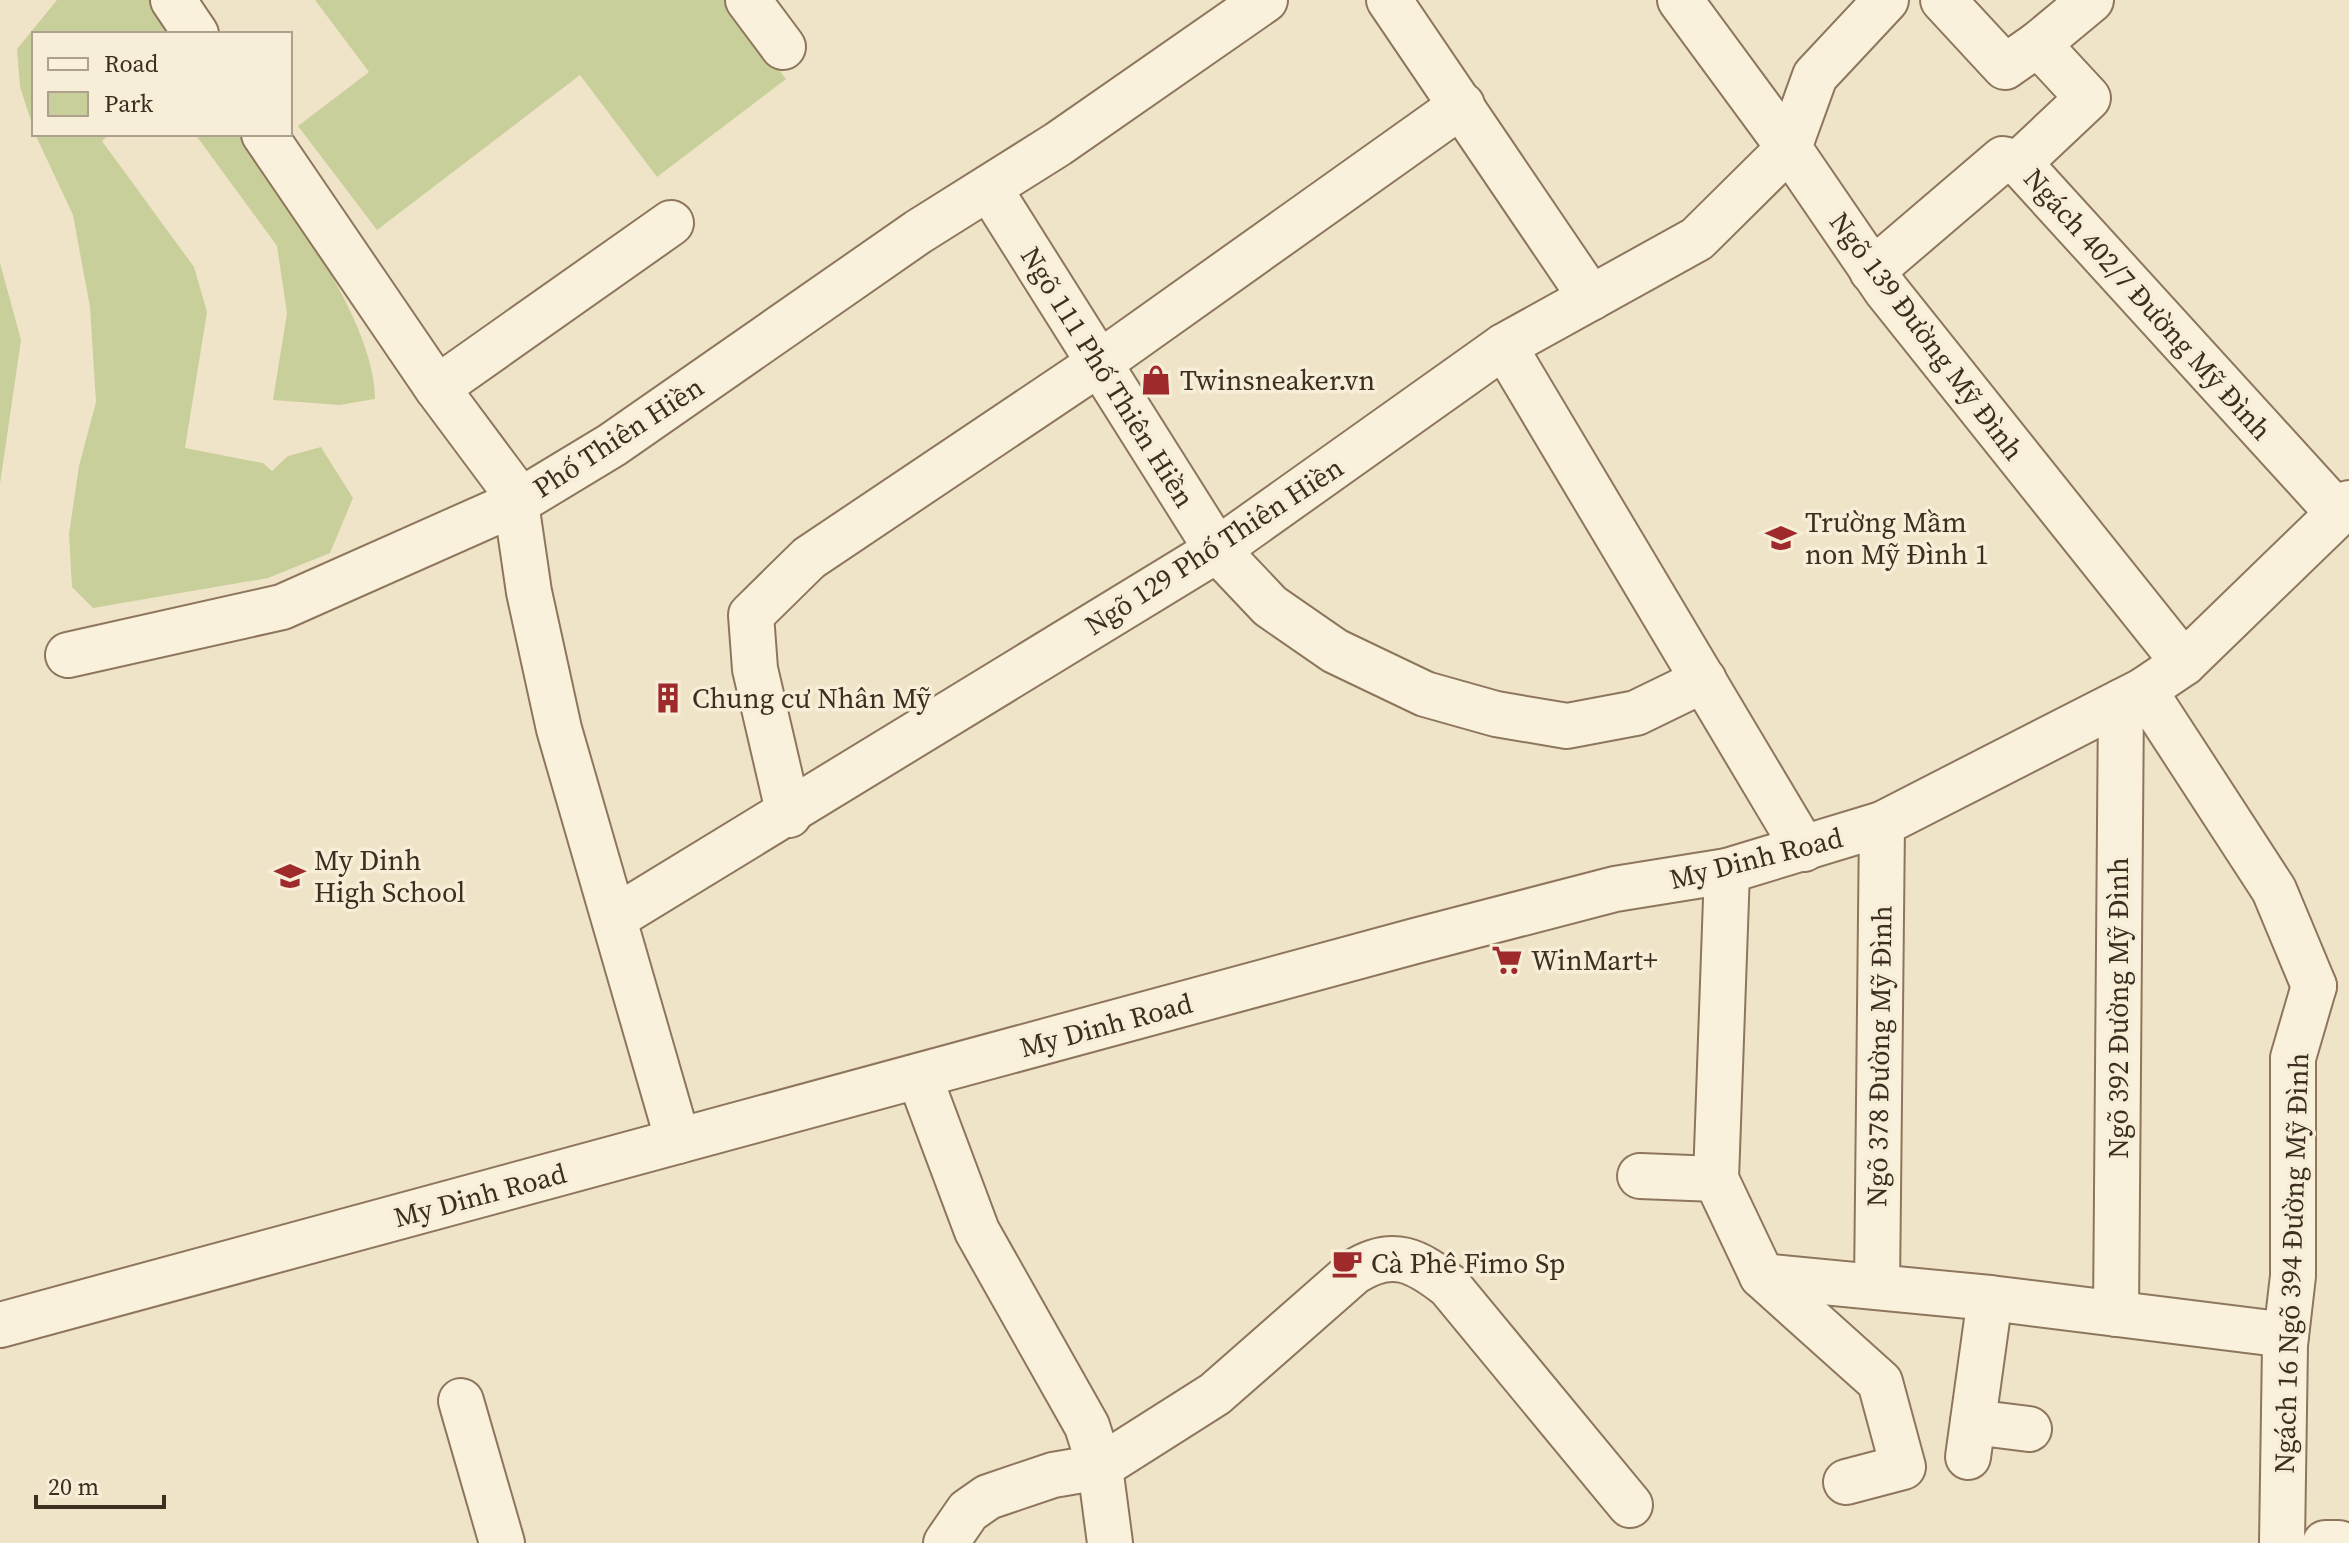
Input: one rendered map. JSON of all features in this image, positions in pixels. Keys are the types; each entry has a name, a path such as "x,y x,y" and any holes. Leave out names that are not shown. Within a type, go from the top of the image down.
{"street":[{"path":"173,0 195,32"},
{"path":"748,0 783,47"},
{"path":"1389,0 1591,298"},
{"name":"Ngõ 139 Đường Mỹ Đình","path":"1680,0 1789,148 1872,271 2184,663"},
{"path":"1789,148 1815,76 1886,0"},
{"path":"1943,0 2005,67 2091,0"},
{"name":"Phố Thiên Hiền","path":"678,1141 628,973 616,917 559,729 529,592 516,503 612,445 918,232 989,188 1250,4"},
{"name":"Ngách 402/7 Đường Mỹ Đình","path":"2038,44 2088,98 2019,163 2344,508"},
{"path":"789,815 755,669 751,615 809,558 1098,364 1462,105"},
{"path":"68,655 282,607 516,503 510,486 437,388 265,136"},
{"name":"Ngõ 129 Phố Thiên Hiền","path":"616,917 789,815 1217,550 1504,346 1697,239 1789,148"},
{"path":"1872,271 2003,159 2019,163"},
{"name":"Ngõ 111 Phố Thiên Hiền","path":"989,188 1217,550 1270,606 1335,651 1425,694 1496,714 1567,726 1636,713 1704,680"},
{"path":"437,388 671,223"},
{"path":"1504,346 1804,849"},
{"name":"My Dinh Road","path":"0,1325 1600,893 1727,871 1882,824 2132,696 2184,663 2344,508"},
{"path":"2132,696 2274,890 2332,985"},
{"name":"Ngõ 392 Đường Mỹ Đình","path":"2116,1314 2132,696"},
{"name":"Ngõ 378 Đường Mỹ Đình","path":"1877,1287 1882,824"},
{"path":"1727,871 1716,1179 1762,1276 1880,1382 1903,1467 1846,1482"},
{"name":"Ngách 16 Ngõ 394 Đường Mỹ Đình","path":"2282,1543 2286,1335 2293,1276 2293,1058 2332,985"},
{"path":"919,1076 977,1231 1087,1426 1100,1467 1110,1543"},
{"path":"1640,1176 1716,1179"},
{"path":"946,1543 968,1511 988,1497 1053,1475 1100,1467 1215,1394 1354,1272 1371,1261 1397,1259 1420,1263 1449,1286 1630,1505"},
{"path":"1762,1276 1990,1298 2286,1335"},
{"path":"1990,1298 1970,1439 2029,1429"},
{"path":"461,1401 502,1543"},
{"path":"2325,1543 2339,1543"}],"green space":[{"path":"57,0 150,0 172,32 32,32 32,124 20,87 17,49"},
{"path":"315,0 726,0 786,79 657,177 580,75 377,230 298,126 369,72"},
{"path":"36,136 108,136 102,141 194,267 207,312 185,448 263,463 272,471 288,456 321,447 353,498 330,553 268,578 93,608 72,587 69,534 79,466 96,402 90,307 73,215"},
{"path":"196,136 242,136 247,142 306,232 345,301 361,336 371,369 375,399 339,405 273,400 287,313 277,246"},
{"path":"0,263 21,340 0,484"}],"place":[{"name":"Twinsneaker.vn","path":"1156,380"},
{"name":"Trường Mầm non Mỹ Đình 1","path":"1781,538"},
{"name":"Chung cư Nhân Mỹ","path":"668,698"},
{"name":"My Dinh High School","path":"290,876"},
{"name":"WinMart+","path":"1507,960"},
{"name":"Cà Phê Fimo Sp","path":"1347,1263"}]}
